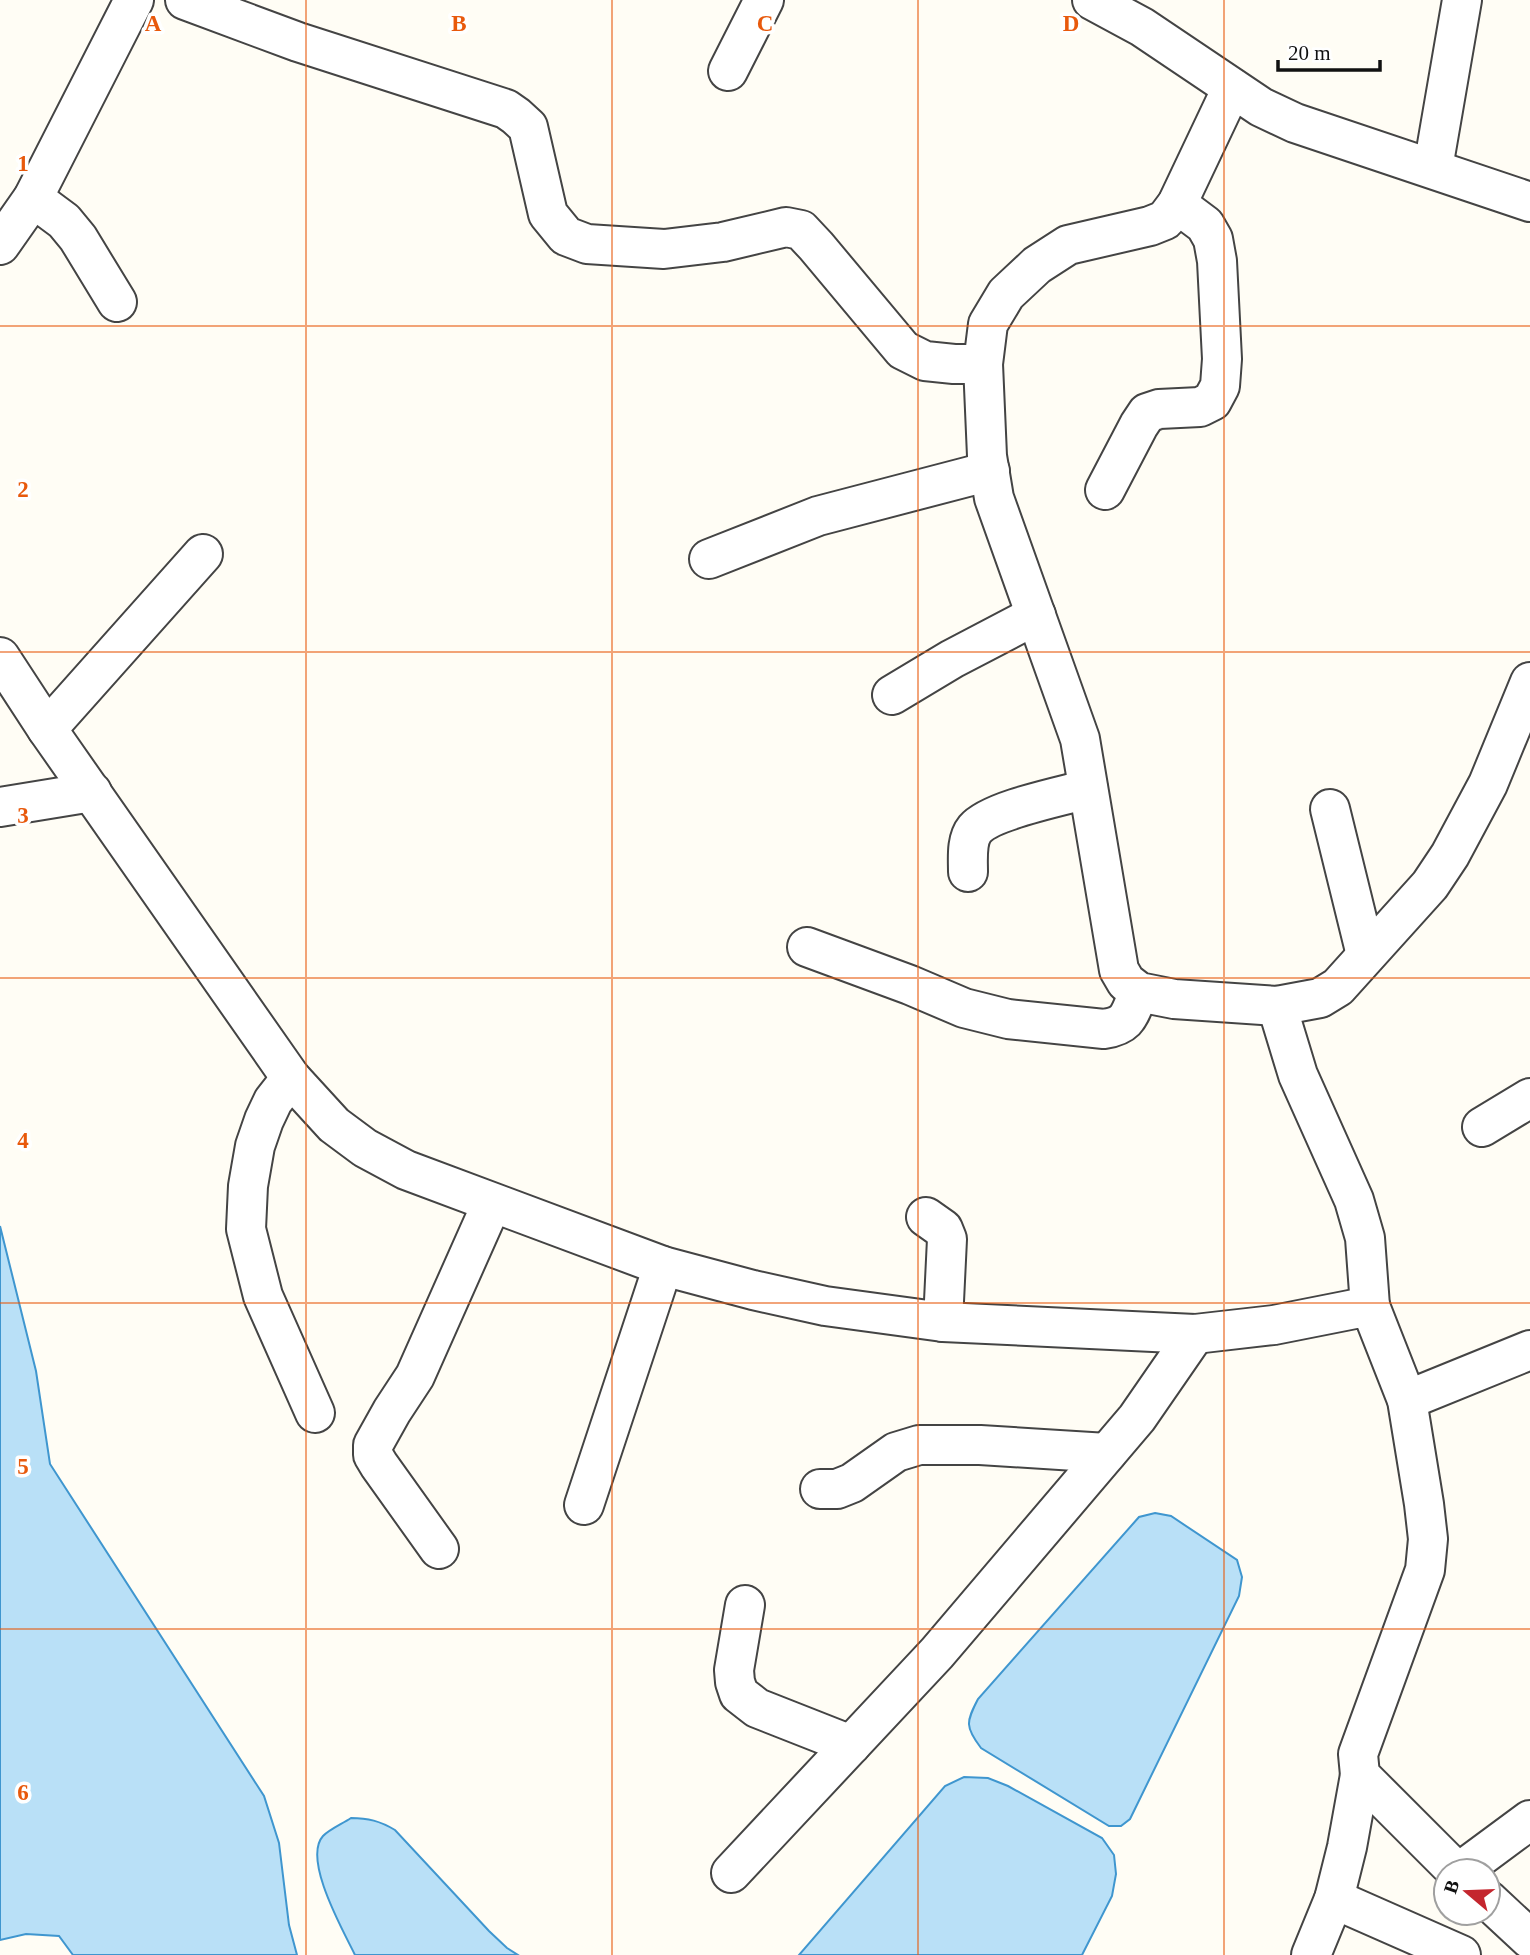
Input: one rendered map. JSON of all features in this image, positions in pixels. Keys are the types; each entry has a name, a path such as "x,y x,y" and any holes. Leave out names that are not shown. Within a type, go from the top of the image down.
{"street":[{"path":"0,245 33,198 134,0"},
{"path":"185,0 299,42 506,109 528,127 548,214 566,236 587,244 663,248 723,242 786,227 801,230 903,350 925,361 983,364"},
{"path":"728,71 764,0"},
{"path":"1092,0 1150,13 1232,88 1261,107 1295,123 1530,201"},
{"path":"1433,168 1462,0"},
{"path":"1232,88 1177,204 1165,220 1129,232 1068,245 1037,265 1006,294 988,324 983,364 987,456 994,498 1080,739 1119,970 1126,982 1139,992 1174,999 1277,1006 1320,998 1338,987 1430,885 1450,855 1488,784 1530,684"},
{"path":"33,198 64,221 78,238 117,302"},
{"path":"1105,490 1147,413 1160,409 1200,407 1212,401 1220,386 1217,261 1213,239 1205,225 1177,204"},
{"path":"709,559 818,516 990,471"},
{"path":"47,729 203,554"},
{"path":"892,695 952,659 1036,615"},
{"path":"0,657 47,729 291,1078 334,1125 365,1148 406,1170 663,1266 825,1306 943,1322 1195,1334 1273,1325 1370,1306"},
{"path":"968,872 969,841 974,830 985,821 1025,805 1088,789"},
{"path":"0,807 92,792"},
{"path":"1330,809 1366,956"},
{"path":"807,947 964,1008 1008,1019 1104,1029 1118,1027 1127,1019 1139,992"},
{"path":"1277,1006 1298,1075 1354,1200 1365,1238 1370,1306 1407,1400 1428,1539 1425,1570 1358,1754 1360,1775 1347,1847 1334,1899 1311,1955"},
{"path":"291,1078 273,1101 255,1146 248,1186 246,1229 263,1296 316,1413"},
{"path":"1482,1127 1530,1098"},
{"path":"439,1549 379,1465 373,1455 373,1445 415,1376 492,1203"},
{"path":"926,1217 943,1229 947,1239 943,1322"},
{"path":"584,1505 663,1266"},
{"path":"731,1873 937,1653 1137,1418 1195,1334"},
{"path":"1407,1400 1530,1350"},
{"path":"820,1489 837,1489 852,1483 896,1452 919,1445 980,1445 1107,1453"},
{"path":"745,1605 734,1670 739,1694 757,1708 851,1745"},
{"path":"1360,1775 1445,1857"},
{"path":"1478,1857 1530,1819"},
{"path":"1334,1899 1461,1955"},
{"path":"1502,1913 1530,1939"}],"water":[{"path":"0,1226 36,1371 50,1464 264,1796 279,1843 289,1925 297,1955 73,1955 59,1936 26,1934 0,1940"},
{"path":"1155,1513 1171,1516 1237,1560 1242,1577 1239,1596 1130,1819 1121,1826 1109,1826 981,1748 972,1735 969,1719 978,1699 1139,1517"},
{"path":"964,1777 988,1778 1008,1786 1102,1838 1114,1855 1116,1874 1112,1896 1082,1955 799,1955 945,1786"},
{"path":"351,1818 374,1821 395,1830 489,1931 518,1955 355,1955 327,1896 318,1861 318,1847 323,1836"}]}
